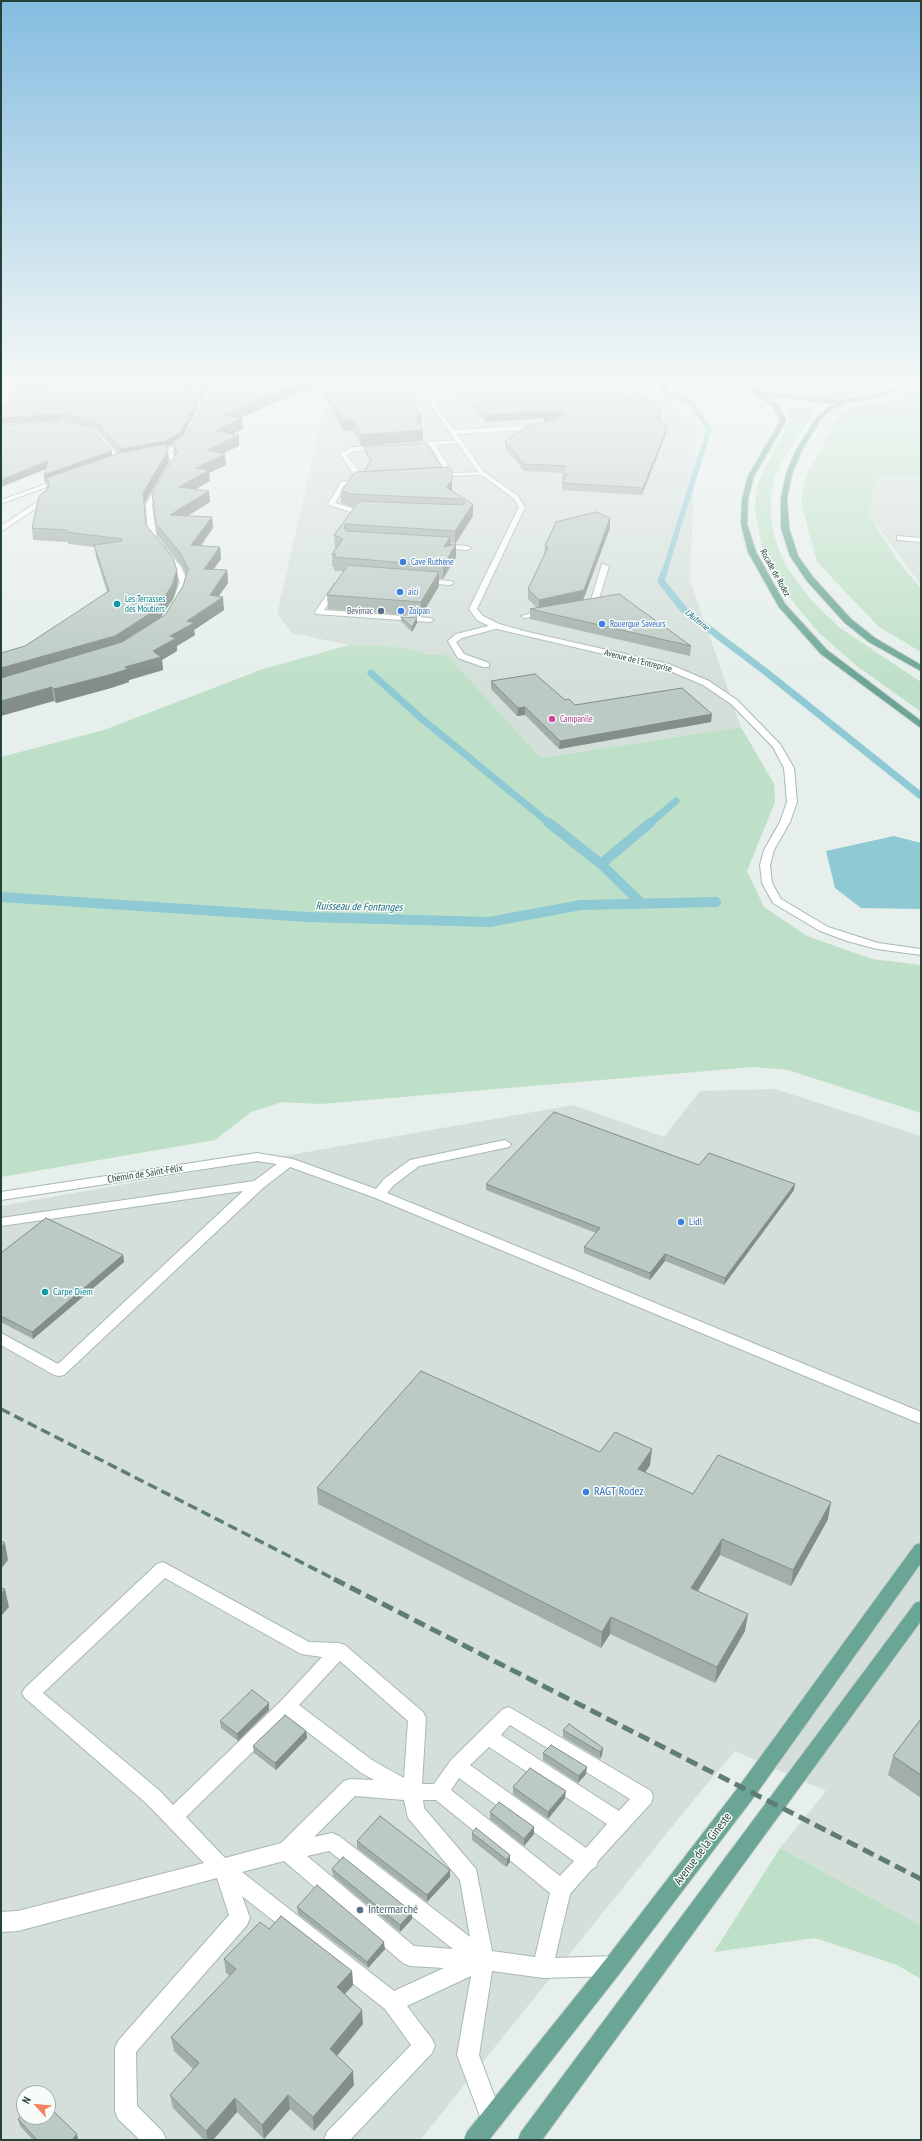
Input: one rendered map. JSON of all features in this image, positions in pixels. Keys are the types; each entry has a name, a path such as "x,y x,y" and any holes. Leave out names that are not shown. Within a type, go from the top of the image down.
{"main road":[{"name":"Rocade de Rodez","path":"750,481 745,499 744,524 752,552 782,606 824,652 921,724"},
{"path":"788,481 784,498 786,528 794,556 810,579 848,621 872,640 921,670"},
{"name":"Avenue de la Gineste","path":"475,2140 613,1966 747,1791 921,1550"},
{"path":"529,2140 921,1608"}],"street":[{"path":"1,502 14,496 61,481"},
{"path":"163,481 149,504 152,536 178,569 184,582 179,598 172,607"},
{"path":"356,481 343,483 331,504 351,510 374,512"},
{"name":"Avenue de l'Entreprise","path":"494,481 516,497 522,507 473,609 480,618 496,626 666,666 706,683 734,702 777,746 789,768 792,785 792,802 785,822 769,850 765,865 767,883 777,901 798,915 824,929 851,939 877,946 921,952"},
{"path":"2,529 46,499 46,494 40,488"},
{"path":"2,493 14,496"},
{"path":"900,538 921,540"},
{"path":"436,546 467,548"},
{"path":"571,607 594,602 606,566"},
{"path":"412,580 450,583"},
{"path":"340,581 319,612 430,620"},
{"path":"525,616 556,610"},
{"path":"486,665 461,656 452,641 459,636 496,626"},
{"path":"378,1194 389,1182 415,1163 505,1144"},
{"name":"Chemin de Saint-Félix","path":"1,1196 257,1157 288,1162 378,1194 921,1418"},
{"path":"1,1338 59,1371 258,1185 288,1162"},
{"path":"1,1222 258,1185"},
{"path":"335,2140 425,2046 392,2002 223,1869 173,1817 30,1693 163,1569 307,1649 339,1650 417,1718 412,1792 415,1812 469,1876 484,1960 468,2055 492,2119"},
{"path":"173,1817 287,1706 339,1650"},
{"path":"287,1706 366,1766 412,1792"},
{"path":"439,1792 457,1766 509,1715 644,1797 588,1861 561,1889 543,1968"},
{"path":"487,1736 621,1823"},
{"path":"457,1766 588,1861"},
{"path":"287,1851 350,1787 412,1792 439,1792 561,1889"},
{"path":"1,1922 18,1921 223,1869 287,1851 332,1842 484,1960"},
{"path":"287,1851 410,1956 484,1960 543,1968 613,1966"},
{"path":"155,2140 126,2111 124,2048 240,1918 223,1869"},
{"path":"392,2002 484,1960"}],"shaded area":[{"path":"308,481 694,481 690,580 741,727 541,758 447,655 429,655 403,647 349,645 292,633 277,613"},
{"path":"875,481 921,481 921,585 869,515"},
{"path":"775,1089 921,1136 921,1925 780,1848 826,1791 735,1751 696,1797 420,2140 1,2140 1,1206 573,1105 664,1137 700,1091"}],"green space":[{"path":"759,481 774,481 771,496 773,531 779,550 788,569 812,601 840,628 921,682 921,712 857,666 820,634 797,607 783,588 762,548 755,509 756,492"},
{"path":"805,481 875,481 869,515 896,558 921,589 921,652 878,626 817,562 801,503"},
{"path":"349,645 403,647 429,655 447,655 541,758 741,727 774,784 775,802 747,871 764,907 807,936 872,959 921,965 921,1113 788,1070 754,1067 321,1104 282,1102 251,1112 215,1140 1,1177 1,757 104,730 263,669"},
{"path":"780,1848 921,1925 921,1979 897,1965 815,1938 714,1952"}],"water":[{"path":"894,836 921,843 921,909 861,908 835,888 826,851"}],"building":[{"path":"48,481 150,481 143,493 146,525 173,558 177,570 172,585 157,609 115,636 1,668 1,653 25,646 109,591 94,545 122,541 122,539 67,532 67,530 32,528 39,496 48,489"},
{"path":"159,481 190,481 179,487 209,491 170,515 212,517 191,545 220,547 204,569 227,570 210,595 223,597 187,621 194,623 170,636 176,638 153,651 161,657 125,667 128,669 109,675 54,689 52,687 1,701 1,678 122,642 165,615 183,586 188,569 181,554 156,524 152,493"},
{"path":"348,481 451,481 446,487 473,504 455,531 344,525 346,531 450,537 444,547 456,544 443,566 334,557 336,554 332,554 343,539 334,535 359,501 463,505 465,502 461,499 351,494 341,491"},
{"path":"563,481 646,481 643,488 562,483"},
{"path":"596,512 610,518 584,590 539,600 528,589 548,547 545,546 556,522"},
{"path":"348,565 439,572 421,602 327,595"},
{"path":"619,594 691,646 530,609"},
{"path":"401,617 417,618 412,627"},
{"path":"535,674 565,700 569,699 575,705 682,688 712,714 560,741 525,707 518,708 491,681"},
{"path":"554,1112 699,1165 709,1153 795,1184 725,1278 665,1254 650,1273 584,1247 600,1228 486,1184"},
{"name":"Carpe Diem","path":"46,1218 123,1255 32,1332 1,1316 1,1253"},
{"path":"421,1371 600,1452 615,1432 652,1449 638,1469 693,1494 718,1455 831,1502 793,1570 722,1539 691,1588 748,1614 717,1667 611,1617 602,1632 317,1488"},
{"path":"1,1541 5,1543 1,1547"},
{"path":"1,1588 5,1589 1,1594"},
{"path":"252,1690 269,1703 237,1734 220,1721"},
{"path":"285,1715 306,1731 275,1763 253,1746"},
{"path":"921,1719 921,1775 893,1756"},
{"path":"569,1724 603,1748 600,1752 563,1730"},
{"path":"551,1745 587,1767 579,1776 543,1753"},
{"path":"530,1768 566,1791 548,1812 513,1787"},
{"path":"499,1802 534,1827 524,1839 490,1812"},
{"path":"380,1816 450,1870 427,1895 357,1841"},
{"path":"476,1828 510,1855 507,1860 472,1833"},
{"path":"343,1857 412,1912 400,1925 332,1869"},
{"path":"317,1885 384,1942 367,1962 297,1907"},
{"path":"281,1916 352,1971 337,1987 362,2010 330,2049 353,2071 313,2117 288,2095 262,2125 235,2098 206,2131 170,2095 199,2063 171,2037 236,1969 224,1959 260,1922 269,1929"},
{"path":"56,2114 77,2134 72,2140 37,2140 23,2125 56,2125"}],"waterway":[{"name":"L'Auterne","path":"664,573 693,481"},
{"name":"L'Auterne","path":"664,572 661,581 684,610 766,672 921,796"},
{"path":"371,673 422,719 550,824"},
{"path":"649,824 676,801"},
{"path":"549,823 601,864"},
{"path":"601,864 650,823"},
{"path":"601,864 642,904"},
{"name":"Ruisseau de Fontanges","path":"1,897 308,917 489,922 581,905 642,904"},
{"name":"Ruisseau de Fontanges","path":"642,904 716,902"}],"railway":[{"path":"1,1409 336,1580"},
{"path":"334,1579 921,1879"}],"place":[{"name":"Cave Ruthène","path":"403,562"},
{"name":"aicí","path":"400,592"},
{"name":"Les Terrasses des Moutiers","path":"117,604"},
{"name":"Bevimac","path":"381,611"},
{"name":"Zolpan","path":"401,611"},
{"name":"Rouergue Saveurs","path":"602,624"},
{"name":"Campanile","path":"552,719"},
{"name":"Lidl","path":"681,1222"},
{"name":"Carpe Diem","path":"45,1292"},
{"name":"RAGT Rodez","path":"586,1492"},
{"name":"Intermarché","path":"360,1910"}]}
